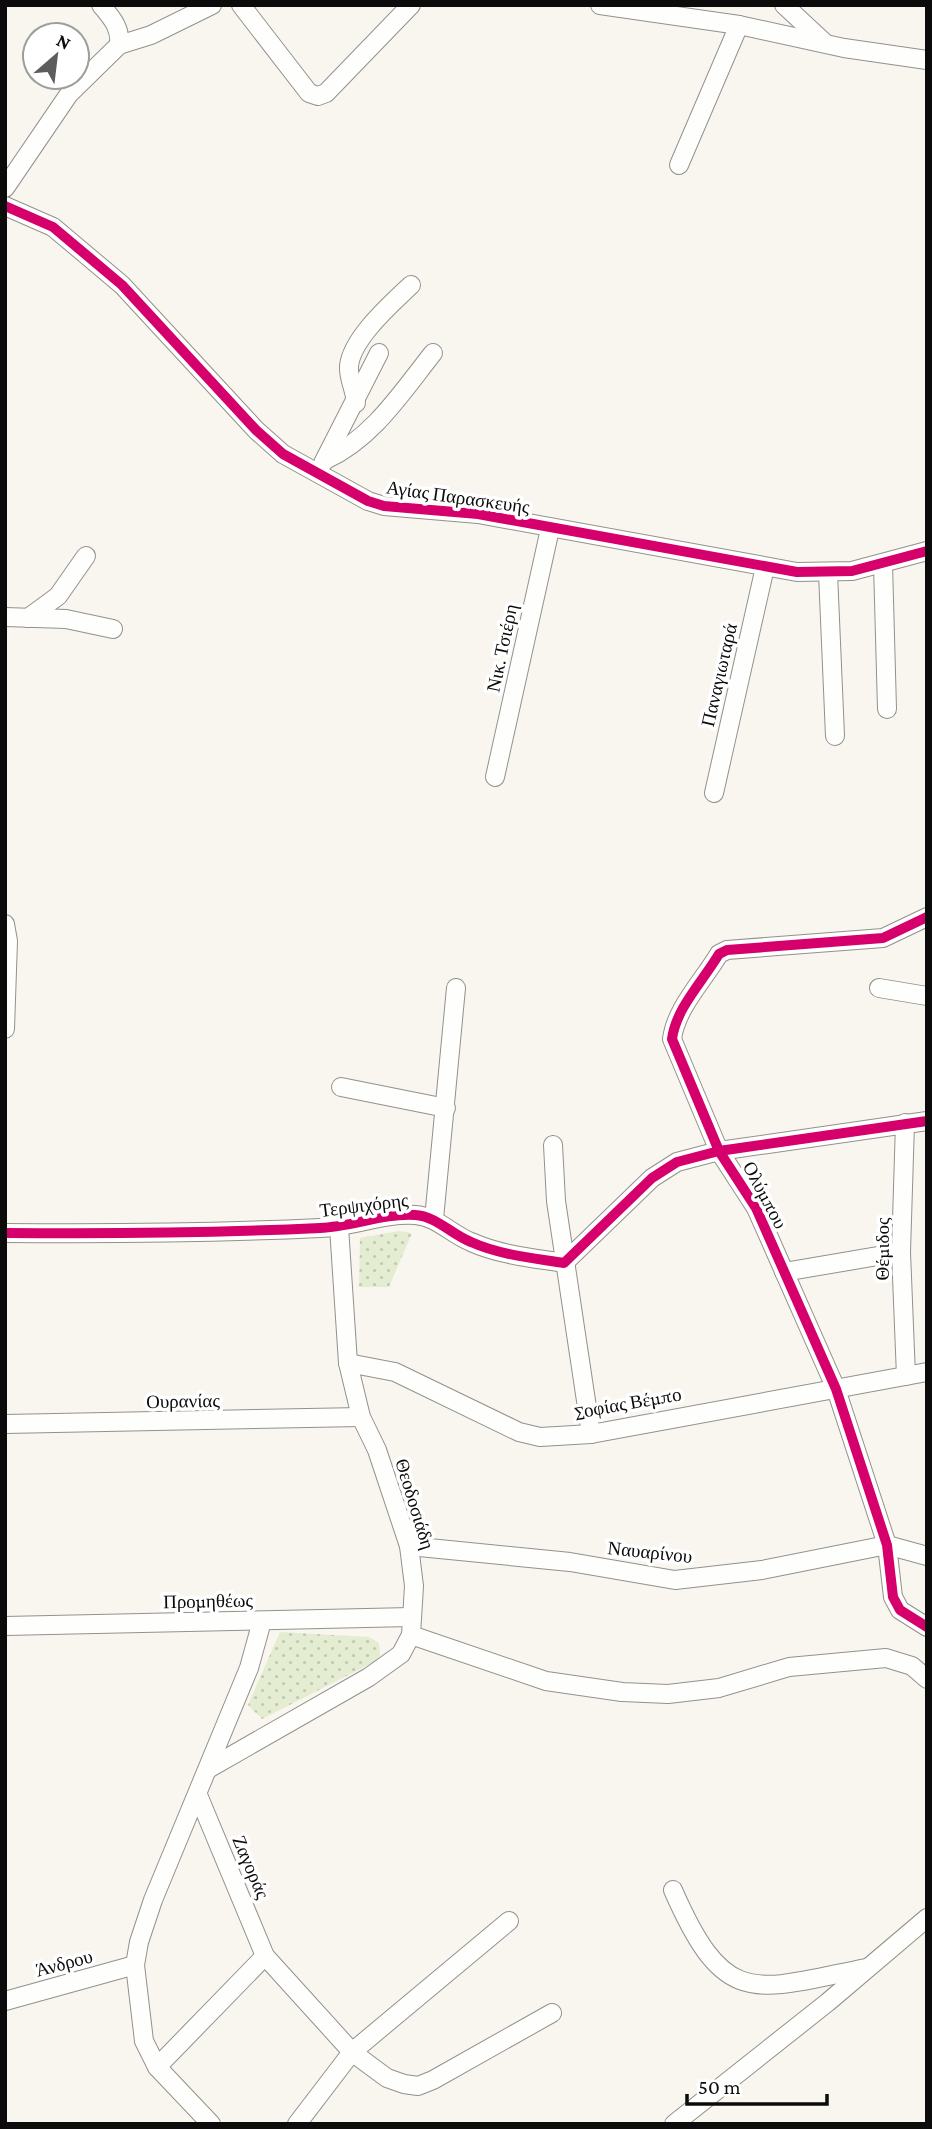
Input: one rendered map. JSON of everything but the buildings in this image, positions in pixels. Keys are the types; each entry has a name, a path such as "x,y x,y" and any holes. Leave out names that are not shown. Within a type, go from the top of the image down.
{"street":[{"path":"101,5 116,23 120,45"},
{"path":"5,188 69,94 120,45 151,35 212,5"},
{"path":"241,5 318,93 411,5"},
{"path":"600,5 733,24 827,44 927,60"},
{"path":"702,5 733,24"},
{"path":"784,5 827,44"},
{"path":"679,166 733,24"},
{"name":"Αγίας Παρασκευής","path":"5,206 53,227 70,239 122,285 256,430 283,454 321,468 349,493 384,506 478,514 765,567 828,573 883,564 927,551"},
{"path":"356,403 355,387 349,369 354,350 380,316 411,285"},
{"path":"321,468 379,353"},
{"path":"321,468 347,450 379,420 433,353"},
{"name":"Νικ. Τσιέρη","path":"495,777 550,529"},
{"path":"29,618 58,596 86,556"},
{"path":"883,564 887,709"},
{"name":"Παναγιωταρά","path":"714,793 765,567"},
{"path":"828,573 835,736"},
{"path":"5,617 66,619 113,629"},
{"name":"Ολύμπου","path":"927,918 883,938 734,948 719,954 676,1021 672,1039 719,1151 756,1208 836,1389 887,1545 893,1597 900,1610 927,1627"},
{"path":"5,924 8,940 5,1029"},
{"path":"435,1219 456,988"},
{"path":"879,988 927,996"},
{"path":"341,1087 446,1108"},
{"path":"564,1263 662,1170 677,1162 719,1151 927,1121"},
{"name":"Θέμιδος","path":"905,1123 901,1252 906,1376"},
{"path":"553,1145 555,1200 591,1434"},
{"name":"Τερψιχόρης","path":"5,1233 179,1234 339,1227 397,1215 435,1219 471,1242 518,1256 564,1263"},
{"name":"Θεοδοσιάδη","path":"339,1227 348,1363 361,1417 377,1450 409,1546 414,1586 411,1626"},
{"path":"784,1272 901,1252"},
{"name":"Σοφίας Βέμπο","path":"348,1363 396,1372 519,1432 540,1437 591,1434 927,1372"},
{"name":"Ουρανίας","path":"5,1424 361,1417"},
{"name":"Ναυαρίνου","path":"409,1546 570,1562 675,1580 762,1570 887,1545 927,1556"},
{"path":"211,2124 156,2067 144,2041 135,1965 139,1942 153,1900 249,1668 262,1621"},
{"name":"Προμηθέως","path":"5,1626 262,1621 411,1626"},
{"path":"208,1769 369,1677 401,1654 411,1626 546,1681 622,1692 668,1694 719,1688 789,1667 886,1658 912,1666 927,1679"},
{"name":"Ζαγοράς","path":"198,1795 265,1956 352,2052 387,2078 418,2086 552,2013"},
{"path":"673,1890 704,1952 721,1970 746,1984 778,1986 869,1968"},
{"path":"674,2124 869,1968 927,1918"},
{"path":"298,2124 352,2052 509,1921"},
{"path":"156,2067 265,1956"},
{"name":"Άνδρου","path":"5,2001 135,1965"}],"green space":[{"path":"399,1231 412,1233 389,1287 359,1287 360,1238"},
{"path":"280,1632 369,1637 379,1643 380,1656 374,1662 262,1719 248,1705"}],"cycle path":[{"path":"5,206 53,227 122,285 256,430 283,454 368,501 384,506 478,514 797,572 852,571 927,551"},
{"path":"927,917 883,938 727,950 719,954 684,1006 672,1039 719,1151 756,1208 836,1389 887,1545 893,1597 900,1610 927,1627"},
{"path":"5,1233 162,1233 320,1228 391,1216 415,1215 437,1222 464,1239 493,1250 564,1263 652,1178 677,1162 719,1151 927,1121"}]}
